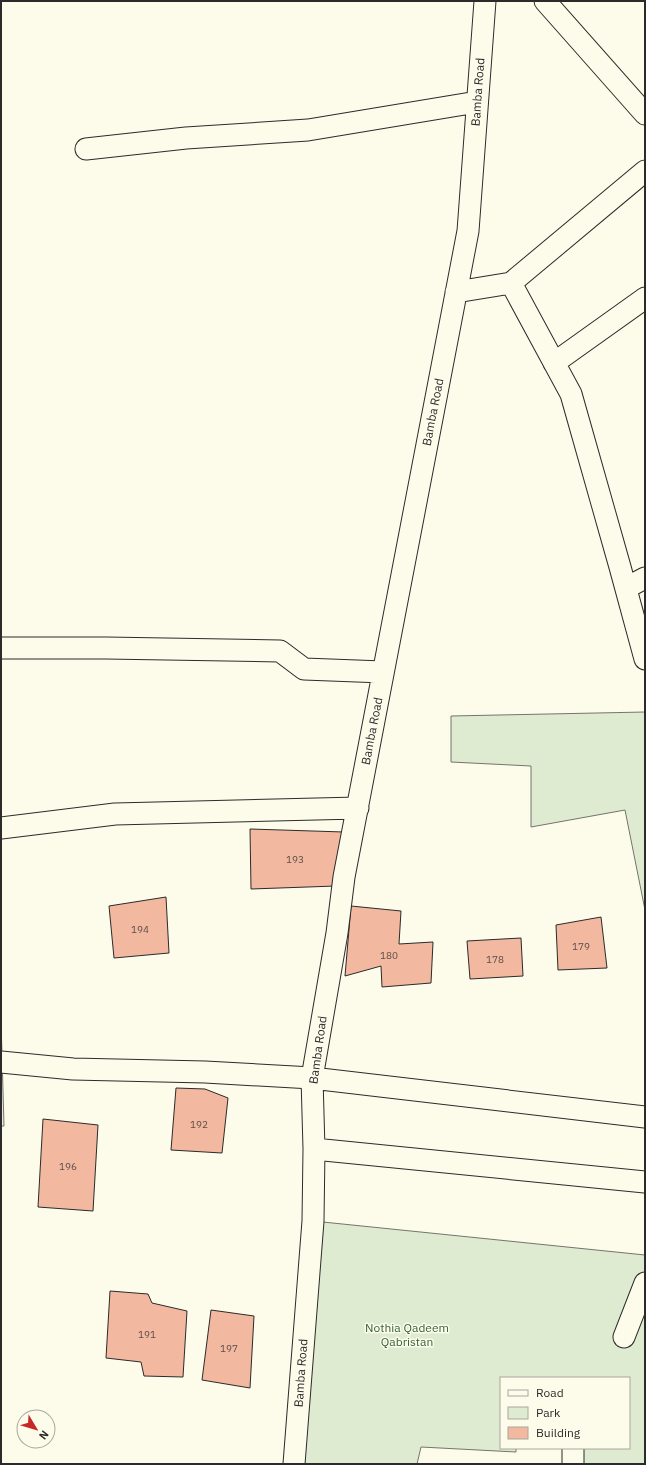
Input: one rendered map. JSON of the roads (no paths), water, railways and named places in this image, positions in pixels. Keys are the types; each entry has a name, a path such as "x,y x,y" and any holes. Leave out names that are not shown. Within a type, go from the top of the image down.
{"street":[{"name":"Bamba Road","path":"294,1464 313,1220 314,1149 312,1078 337,933 344,877 468,231 485,1"},
{"path":"545,1 645,114"},
{"path":"86,149 186,138 308,130 477,102"},
{"path":"456,292 512,283 645,171"},
{"path":"512,283 571,394 645,659"},
{"path":"554,363 645,298"},
{"path":"626,588 645,578"},
{"path":"1,648 280,651 304,669 383,672"},
{"path":"1,828 115,814 358,808"},
{"path":"1,1062 72,1069 205,1072 312,1078 645,1117"},
{"path":"314,1149 645,1182"},
{"path":"624,1337 645,1283"},
{"path":"573,1449 573,1464"}],"park label":[{"name":"Nothia Qadeem Qabristan","path":"407,1335"}]}
